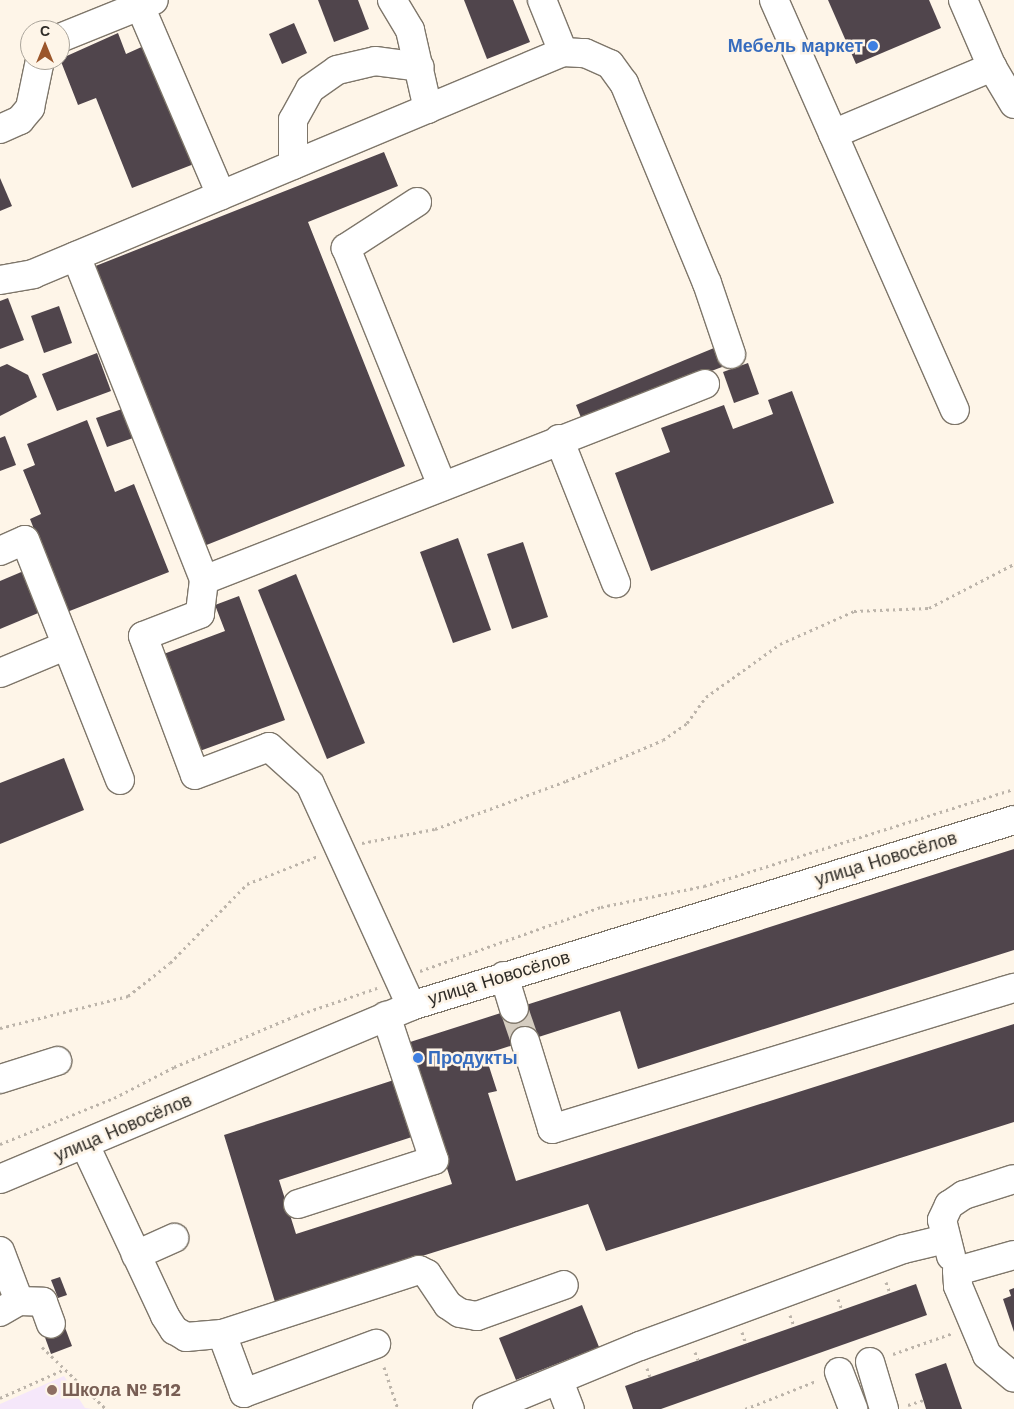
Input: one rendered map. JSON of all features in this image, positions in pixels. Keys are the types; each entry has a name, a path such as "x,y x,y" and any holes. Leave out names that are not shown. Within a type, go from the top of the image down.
{"street":[{"path":"392,0 410,30 420,67 428,109"},
{"path":"542,0 563,52"},
{"path":"774,0 954,410"},
{"path":"963,0 992,66 1014,104"},
{"path":"70,34 147,3 221,195"},
{"path":"0,280 33,274 563,52 585,53 610,64 624,83 707,284 731,354"},
{"path":"293,165 293,120 310,89 338,70 375,61 420,67"},
{"path":"833,134 992,66"},
{"path":"0,129 20,120 30,108 38,70"},
{"path":"417,202 346,248 442,486"},
{"path":"76,256 204,580 200,614 143,636 195,775 269,747 310,784 412,1006"},
{"path":"204,580 559,439 705,384"},
{"path":"559,439 616,583"},
{"path":"0,550 25,540 65,646 120,780"},
{"path":"0,673 65,646"},
{"name":"улица Новосёлов","path":"0,1179 85,1145 412,1006 504,976 1014,820"},
{"path":"504,976 514,1009"},
{"path":"525,1041 552,1129 1014,988"},
{"path":"298,1204 434,1160 386,1016"},
{"path":"0,1078 56,1061"},
{"path":"85,1145 136,1255 174,1330 186,1337 222,1334 419,1270 427,1274 448,1305 460,1313 476,1316 564,1285"},
{"path":"1014,1179 964,1195 949,1205 942,1220 945,1239 957,1272 958,1286 987,1356 1014,1378"},
{"path":"136,1255 174,1238"},
{"path":"487,1409 559,1381 640,1346 904,1249 945,1239"},
{"path":"0,1251 9,1307 42,1302 45,1333"},
{"path":"957,1272 1014,1255"},
{"path":"222,1334 244,1393 376,1344"},
{"path":"870,1362 884,1409"},
{"path":"839,1372 853,1409"},
{"path":"559,1381 570,1409"}],"path":[{"path":"0,1028 128,996 170,963 247,884 340,847 435,829 566,781 663,740 687,723 706,697 780,644 854,611 929,608 1014,564"},
{"path":"0,1144 114,1098 174,1067 295,1016 601,907 704,886 1014,789"},
{"path":"45,1333 63,1370 106,1409"},
{"path":"376,1344 398,1409"},
{"path":"0,1398 63,1370"}],"shaded area":[{"name":"Школа № 512","path":"64,1376 85,1408 92,1409 0,1409 0,1404"}],"building":[{"path":"318,0 358,0 369,29 334,42"},
{"path":"464,0 513,0 530,42 487,59"},
{"name":"Мебель маркет","path":"828,0 929,0 941,28 856,64"},
{"path":"294,23 307,53 282,64 269,34"},
{"path":"118,33 126,54 146,45 194,164 132,188 96,98 78,105 64,70 70,70 70,55"},
{"path":"384,152 398,186 308,222 405,466 204,546 93,267"},
{"path":"0,178 12,206 0,211"},
{"path":"8,298 24,340 0,349 0,301"},
{"path":"59,306 72,343 44,353 31,316"},
{"path":"714,348 722,367 582,420 576,405"},
{"path":"97,353 111,391 57,411 42,374"},
{"path":"748,363 759,394 734,403 723,372"},
{"path":"7,364 28,375 37,397 0,416 0,367"},
{"path":"792,391 834,503 651,571 615,473 670,452 661,428 724,405 733,429 773,414 768,400"},
{"path":"122,409 133,438 107,447 96,418"},
{"path":"87,420 115,492 134,484 169,572 67,612 30,519 41,514 23,470 35,465 27,444"},
{"path":"5,436 16,465 0,471 0,438"},
{"path":"458,538 491,630 453,643 420,552"},
{"path":"523,542 548,617 512,629 487,554"},
{"path":"26,570 43,611 0,629 0,581"},
{"path":"296,574 365,743 327,759 258,590"},
{"path":"239,596 285,720 197,752 161,655 225,631 215,605"},
{"path":"64,758 84,810 0,844 0,783"},
{"path":"1014,849 1014,950 638,1069 620,1011 485,1054 497,1091 488,1093 516,1181 1014,1024 1014,1122 606,1251 588,1204 275,1302 224,1135 397,1079 415,1136 279,1180 296,1234 452,1184 407,1043"},
{"path":"60,1277 67,1295 58,1298 51,1280"},
{"path":"916,1284 927,1315 661,1409 633,1409 625,1386"},
{"path":"1014,1288 1014,1332 1003,1299 1011,1296 1009,1290"},
{"path":"582,1305 599,1347 516,1380 499,1338"},
{"path":"64,1325 72,1346 51,1354 43,1332"},
{"path":"946,1363 962,1409 926,1409 915,1374"}],"tunnel":[{"path":"514,1009 525,1041"}],"place":[{"name":"Мебель маркет","path":"873,46"},
{"name":"Продукты","path":"418,1058"},
{"name":"Школа № 512","path":"52,1390"}]}
